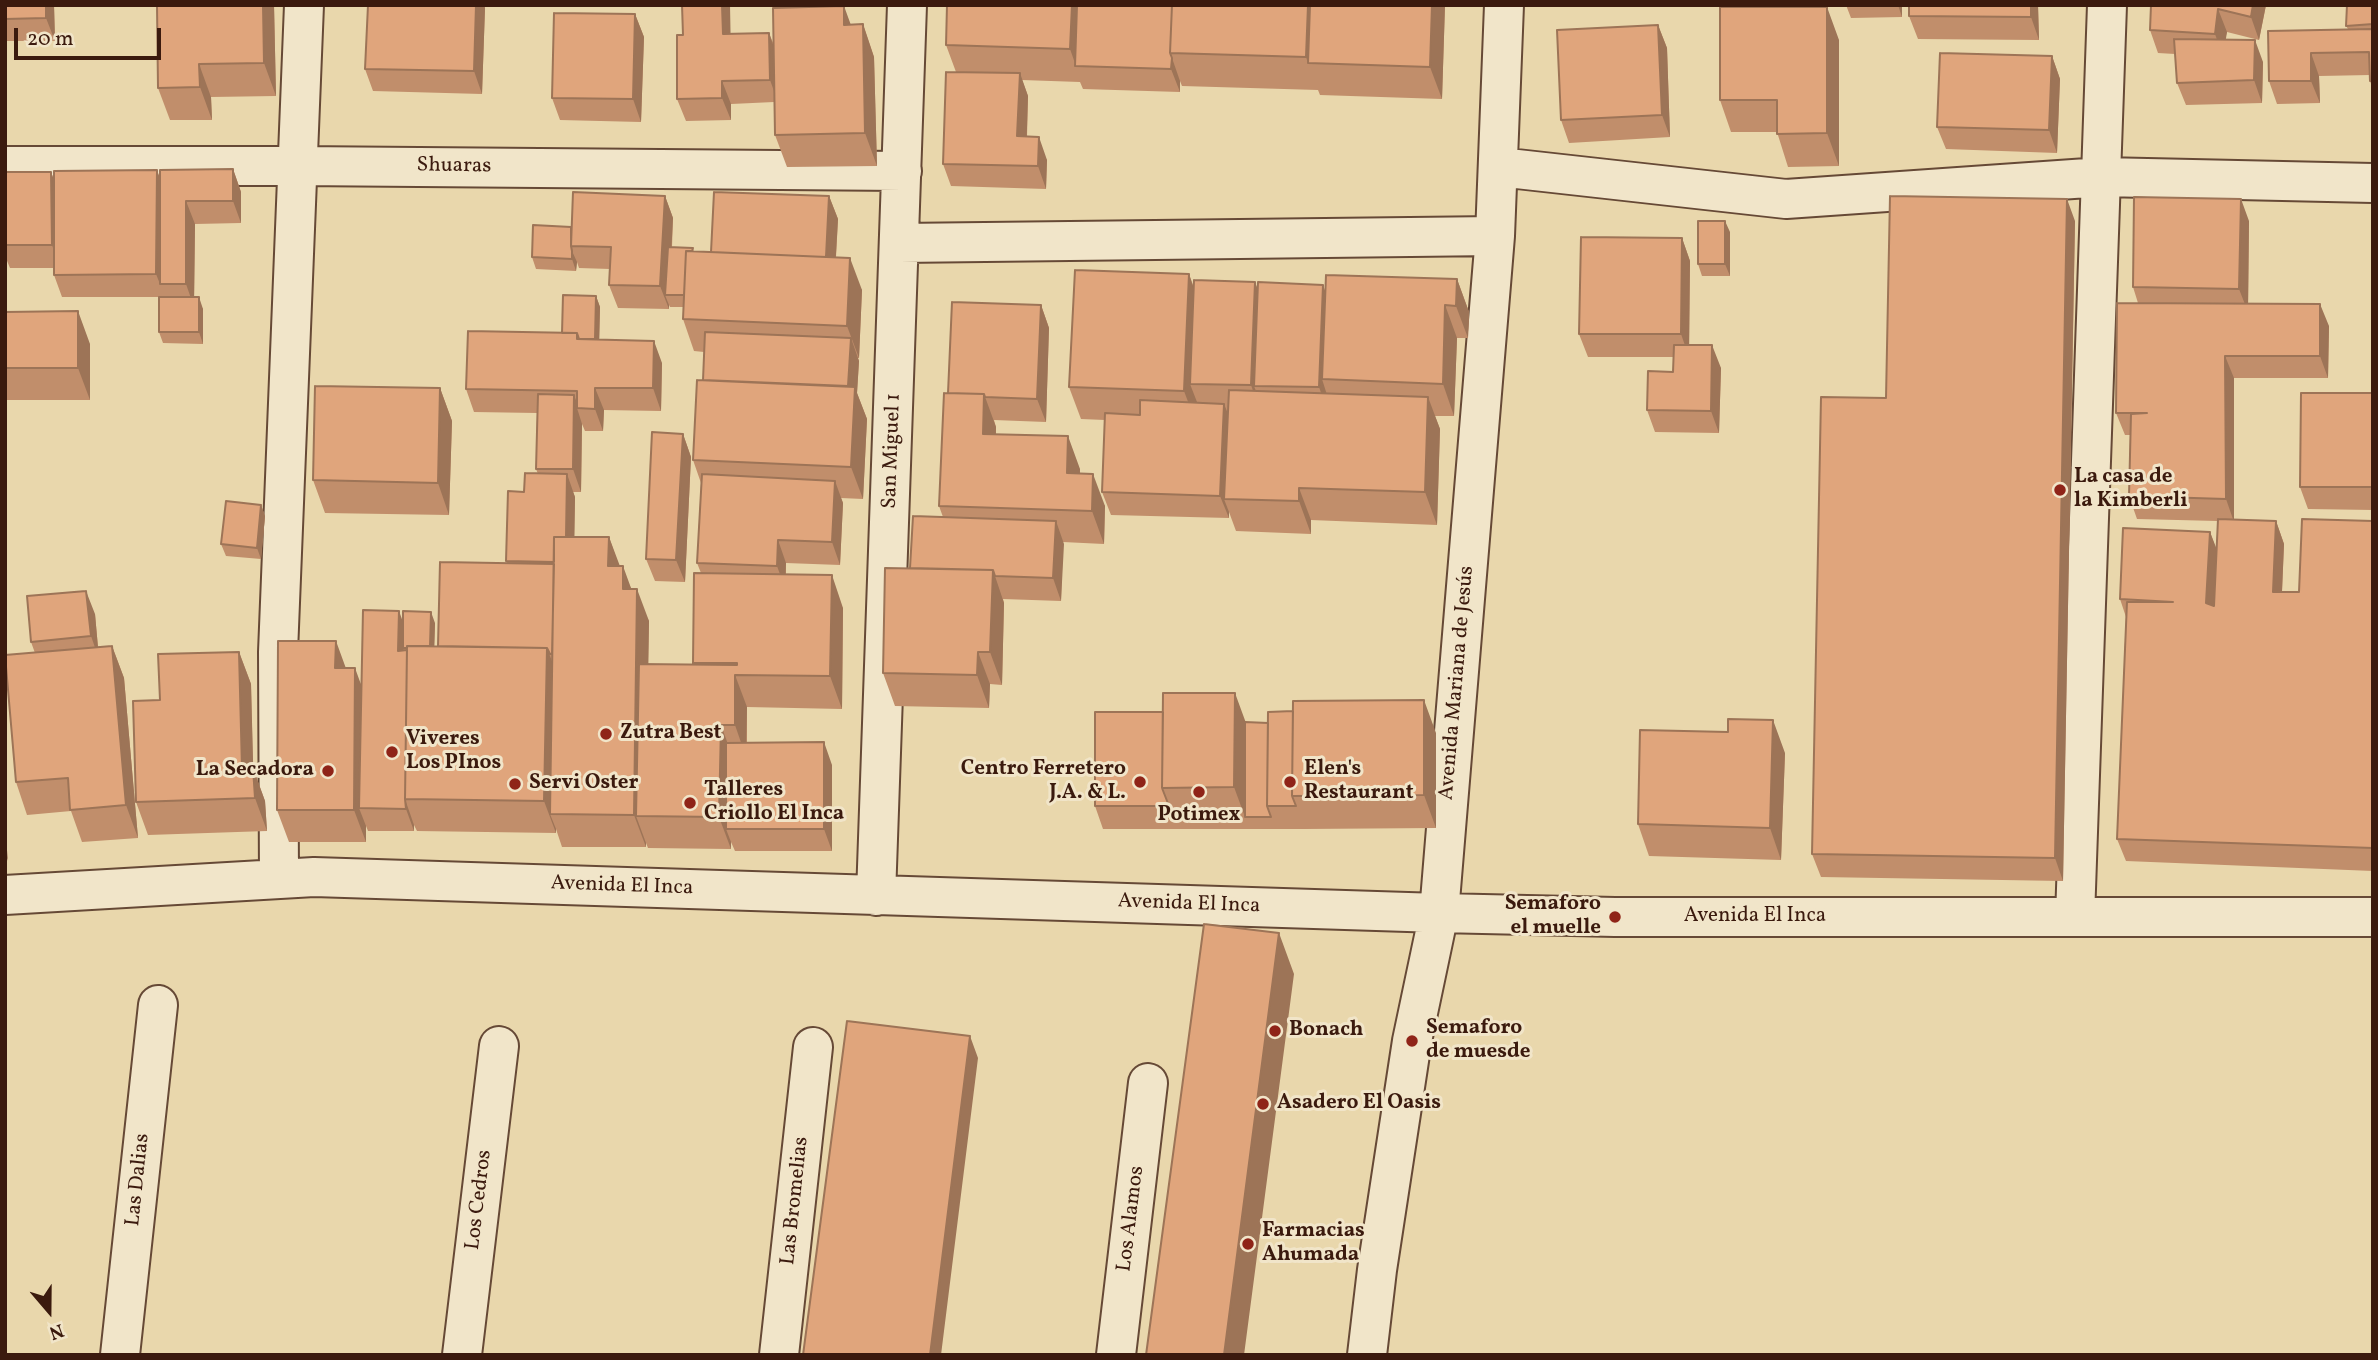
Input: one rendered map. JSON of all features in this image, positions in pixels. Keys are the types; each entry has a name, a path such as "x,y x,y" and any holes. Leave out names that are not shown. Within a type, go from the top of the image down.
{"street":[{"path":"279,879 278,652 304,5"},
{"name":"San Miguel 1","path":"876,896 907,5"},
{"name":"Avenida Mariana de Jesús","path":"1367,1355 1412,1041 1439,913 1495,236 1504,5"},
{"path":"2075,917 2107,5"},
{"name":"Shuaras","path":"5,166 902,171"},
{"path":"1499,167 1786,199 2102,177 2373,183"},
{"path":"900,243 1495,236"},
{"name":"Avenida El Inca","path":"5,895 327,877 1615,917 2373,917"},
{"name":"Las Dalias","path":"120,1355 159,1005"},
{"name":"Los Cedros","path":"462,1355 499,1046"},
{"name":"Las Bromelias","path":"779,1355 813,1046"},
{"name":"Los Alamos","path":"1115,1355 1148,1083"}],"building":[{"path":"5,5 46,5 46,18 5,19"},
{"path":"157,5 263,5 264,63 199,64 200,87 158,88"},
{"path":"368,5 476,5 474,71 365,69"},
{"path":"682,5 722,5 723,34 769,33 770,80 722,81 722,98 677,99 677,35 683,35"},
{"path":"947,5 1072,5 1070,49 946,45"},
{"path":"1077,5 1172,5 1171,69 1075,66"},
{"path":"1172,5 1308,5 1306,57 1170,53"},
{"path":"1310,5 1432,5 1430,67 1308,63"},
{"path":"1766,5 1766,7 1721,7"},
{"path":"1909,5 2031,5 2031,17 1909,16"},
{"path":"2151,5 2253,5 2251,17 2218,9 2215,34 2150,30"},
{"path":"2347,5 2373,5 2373,24 2346,26"},
{"path":"844,6 844,25 863,24 865,133 775,135 773,8"},
{"path":"1720,7 1827,7 1827,133 1777,134 1777,100 1720,100"},
{"path":"554,13 635,14 633,99 552,98"},
{"path":"1658,25 1662,115 1561,120 1557,30"},
{"path":"2373,29 2373,81 2370,81 2369,52 2311,53 2311,81 2269,81 2268,31"},
{"path":"2174,39 2255,40 2254,80 2177,83"},
{"path":"1940,53 2052,56 2049,130 1937,127"},
{"path":"946,72 1020,73 1017,136 1039,137 1038,166 943,164"},
{"path":"233,169 233,201 186,201 186,284 160,284 160,170"},
{"path":"157,170 156,274 54,275 54,171"},
{"path":"5,172 51,172 52,245 5,245"},
{"path":"573,192 665,196 660,286 609,285 611,247 571,246"},
{"path":"714,192 829,196 826,257 711,252"},
{"path":"1890,196 2067,199 2055,858 1812,854 1821,397 1886,398"},
{"path":"2134,197 2241,199 2239,289 2133,287"},
{"path":"1698,221 1725,221 1725,264 1698,264"},
{"path":"533,225 571,227 572,259 532,257"},
{"path":"1581,237 1682,238 1681,334 1579,334"},
{"path":"668,247 693,248 692,251 686,251 684,295 665,295"},
{"path":"686,251 850,258 847,326 683,319"},
{"path":"1075,270 1189,274 1184,391 1069,387"},
{"path":"1326,275 1457,279 1456,306 1445,305 1443,384 1322,379"},
{"path":"1194,280 1255,282 1251,385 1190,384"},
{"path":"1258,282 1323,285 1319,387 1254,386"},
{"path":"563,295 596,296 595,339 579,339 577,333 562,333"},
{"path":"159,297 199,297 199,332 159,332"},
{"path":"952,302 1041,305 1037,399 948,393"},
{"path":"2117,303 2320,304 2320,356 2225,356 2226,499 2129,496 2131,414 2147,413 2116,413"},
{"path":"78,311 78,368 5,368 5,312"},
{"path":"468,331 577,333 577,339 654,341 653,388 595,388 595,409 577,408 577,391 466,389"},
{"path":"705,332 851,338 848,386 703,380"},
{"path":"1674,345 1712,345 1711,411 1647,410 1648,371 1673,372"},
{"path":"697,380 855,387 851,467 693,460"},
{"path":"315,386 440,388 438,483 313,480"},
{"path":"1229,390 1428,397 1425,492 1299,488 1299,501 1224,499"},
{"path":"944,393 984,394 983,434 1068,436 1067,473 1093,474 1092,511 939,506"},
{"path":"2301,393 2373,393 2373,487 2300,487"},
{"path":"538,394 574,395 573,469 536,469"},
{"path":"1140,400 1224,404 1220,496 1102,492 1105,413 1140,415"},
{"path":"652,432 683,434 676,560 646,559"},
{"path":"525,473 567,474 566,537 554,537 554,562 506,561 508,491 524,492"},
{"path":"702,474 835,481 832,542 778,540 777,566 697,563"},
{"path":"226,501 261,505 257,548 221,544"},
{"path":"913,516 1056,521 1053,578 995,576 993,570 910,568"},
{"path":"2218,519 2276,521 2273,592 2299,592 2302,519 2373,521 2373,848 2117,839 2127,602 2173,602 2120,599 2123,528 2210,532 2206,603 2214,606"},
{"name":"Zutra Best","path":"554,537 609,537 608,566 623,566 623,589 637,589 634,815 550,814"},
{"path":"440,562 554,564 552,654 547,648 438,646"},
{"path":"885,568 993,570 990,652 978,652 977,675 883,673"},
{"path":"694,573 832,575 830,676 735,675 735,725 721,725 719,817 636,816 639,664 737,665 693,663"},
{"path":"86,591 91,636 31,642 27,596"},
{"name":"Viveres Los PInos","path":"363,610 399,611 398,651 407,650 406,809 359,808"},
{"path":"403,611 431,612 430,646 403,648"},
{"name":"La Secadora","path":"278,641 336,641 335,668 355,668 354,810 277,810"},
{"path":"112,646 126,805 70,810 68,778 16,782 5,655"},
{"path":"407,646 547,648 544,801 405,799"},
{"path":"239,652 242,769 253,768 255,798 136,802 133,701 160,700 158,654"},
{"path":"1163,693 1235,693 1234,787 1162,788"},
{"path":"1424,700 1424,795 1292,796 1293,701"},
{"path":"1293,711 1292,796 1296,806 1267,806 1268,712"},
{"name":"Centro Ferretero J.A. & L.","path":"1095,712 1163,712 1162,788 1169,806 1095,806"},
{"path":"1728,719 1773,720 1770,828 1638,824 1640,730 1728,732"},
{"path":"1245,722 1268,723 1267,806 1271,817 1245,817"},
{"path":"824,742 824,829 726,829 726,743"},
{"path":"1204,924 1279,933 1224,1355 1146,1355"},
{"path":"847,1021 970,1036 930,1355 803,1355"}],"place":[{"name":"La casa de la Kimberli","path":"2060,490"},
{"name":"Zutra Best","path":"606,734"},
{"name":"Viveres Los PInos","path":"392,752"},
{"name":"La Secadora","path":"328,771"},
{"name":"Centro Ferretero J.A. & L.","path":"1140,782"},
{"name":"Elen's Restaurant","path":"1290,782"},
{"name":"Servi Oster","path":"515,784"},
{"name":"Potimex","path":"1199,792"},
{"name":"Talleres Criollo El Inca","path":"690,803"},
{"name":"Semaforo el muelle","path":"1615,917"},
{"name":"Bonach","path":"1275,1031"},
{"name":"Semaforo de muesde","path":"1412,1041"},
{"name":"Asadero El Oasis","path":"1263,1104"},
{"name":"Farmacias Ahumada","path":"1248,1244"}]}
